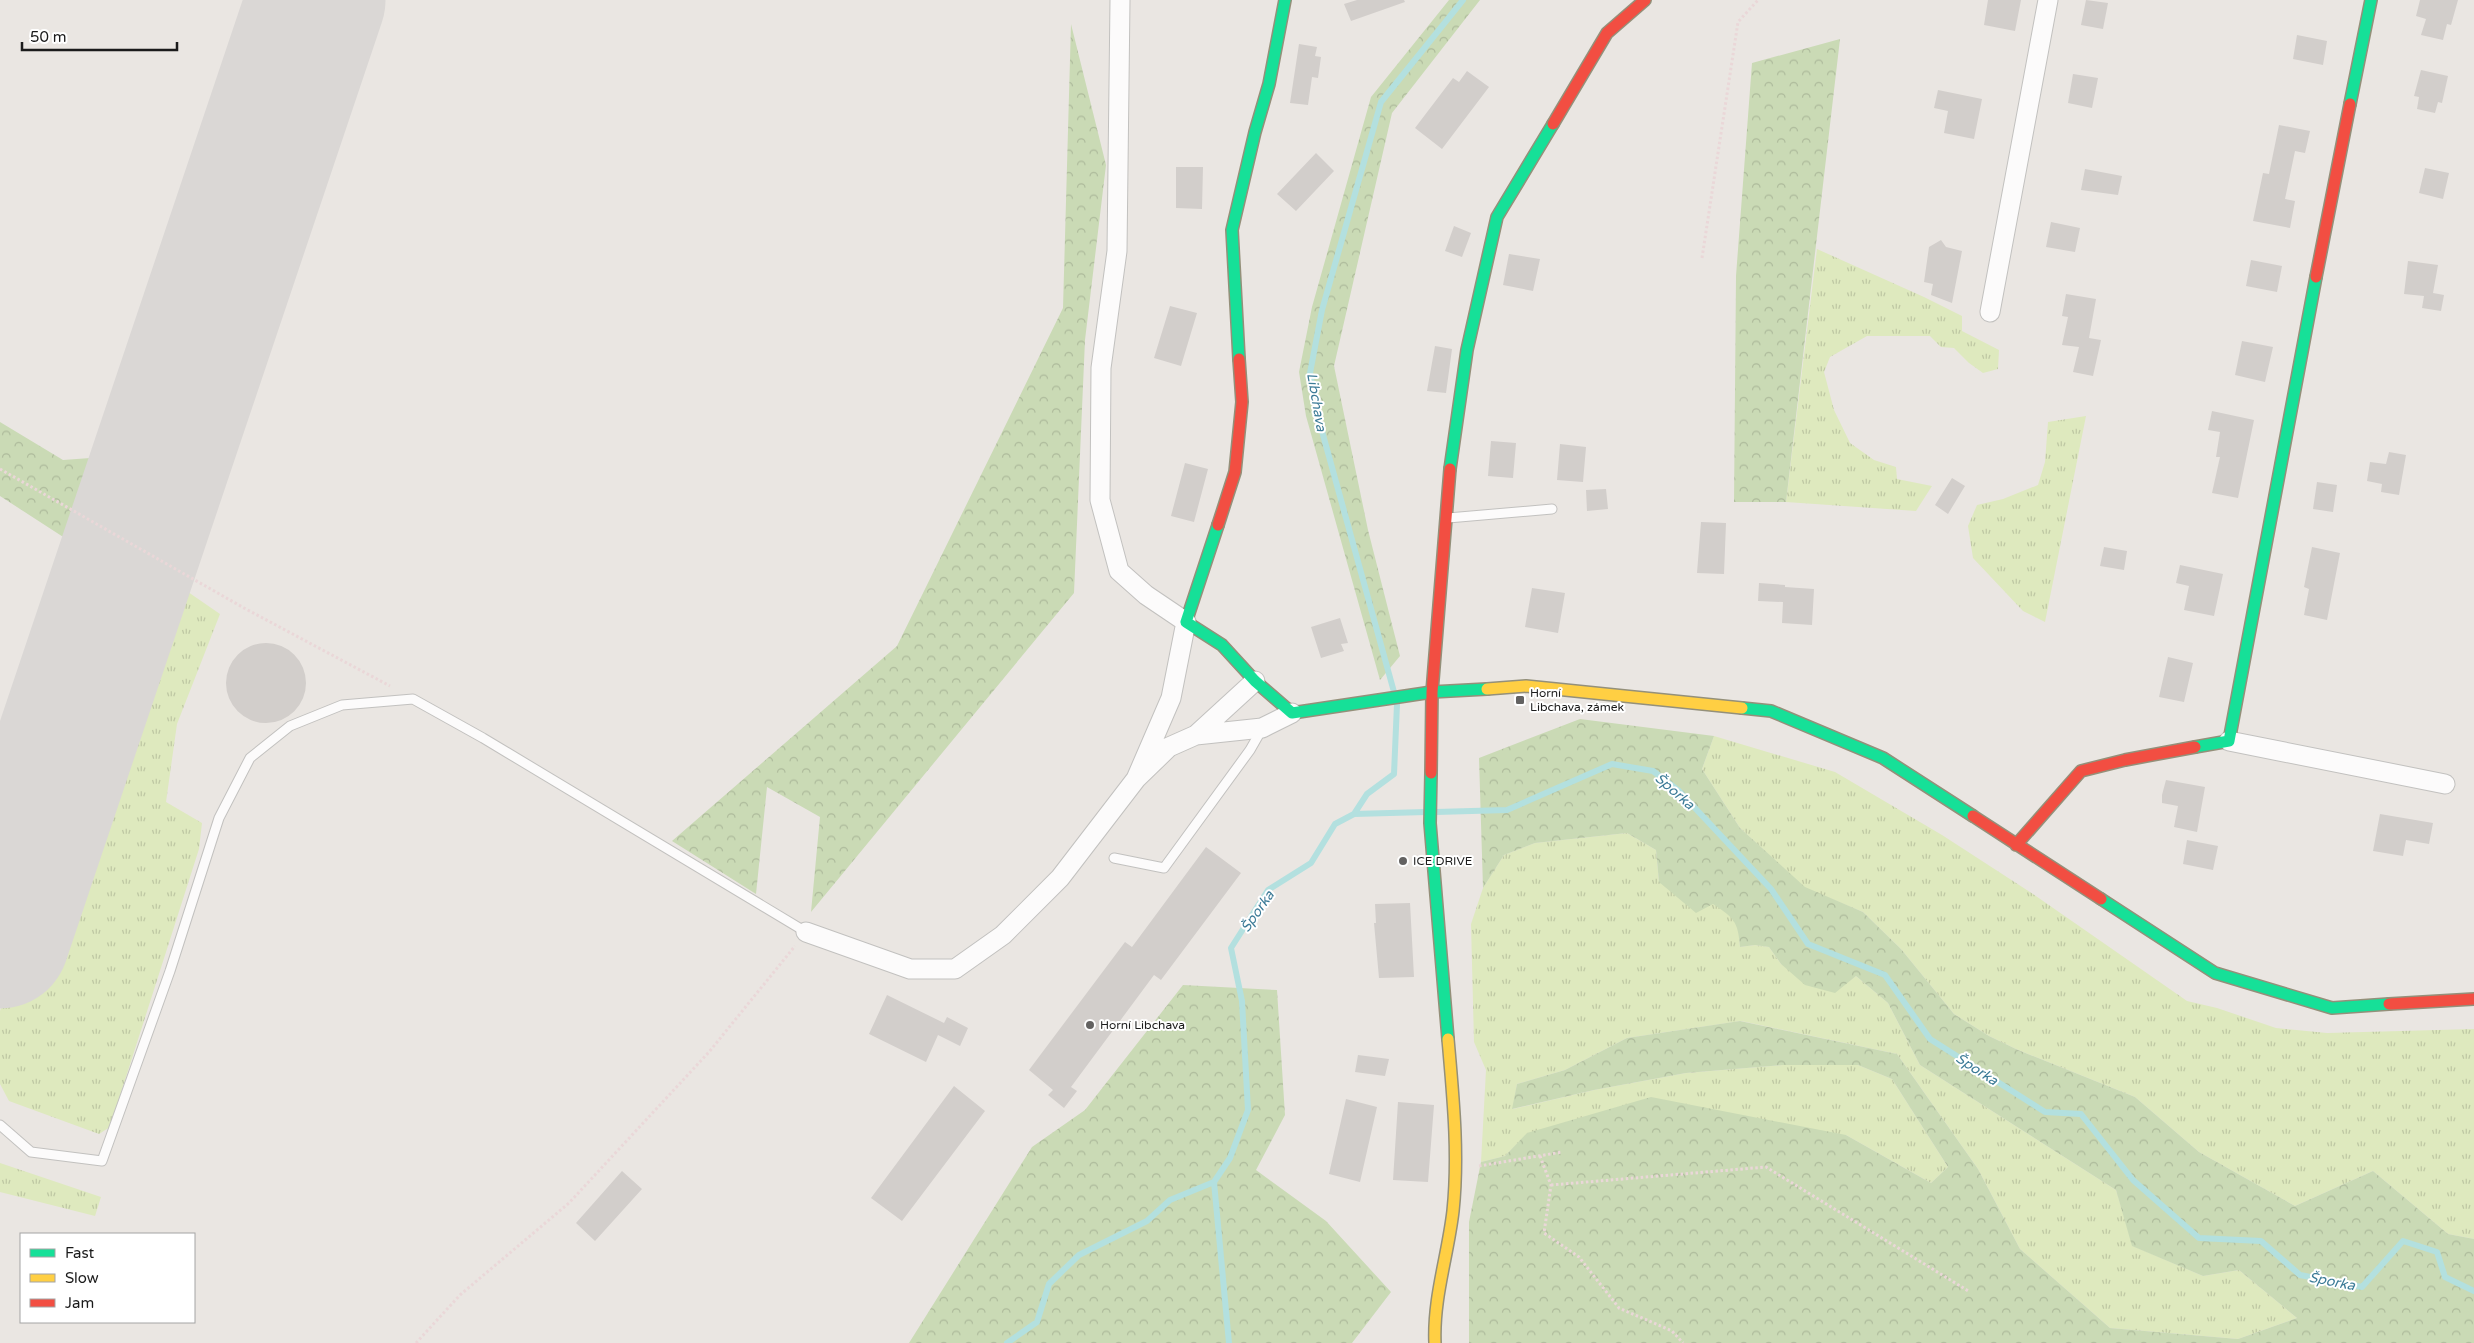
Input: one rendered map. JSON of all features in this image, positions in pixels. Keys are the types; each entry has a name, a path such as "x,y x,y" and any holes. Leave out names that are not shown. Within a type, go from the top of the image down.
{"street":[{"path":"1120,0 1117,251 1101,368 1100,500 1119,571 1146,596 1222,646 1255,681 1292,713"},
{"path":"1136,779 1171,698 1186,622 1235,472 1242,402 1232,230 1255,132 1269,84 1285,0"},
{"path":"1435,1343 1434,1321 1453,1212 1456,1169 1450,1060 1430,823 1432,692 1445,518 1467,350 1496,217 1607,33 1645,0"},
{"path":"1990,312 2048,0"},
{"path":"2229,741 2292,398 2371,0"},
{"path":"1196,735 1255,681"},
{"path":"806,932 910,969 955,969 1003,935 1060,878 1136,779 1169,747 1196,735 1262,728 1292,713 1432,692 1526,686 1771,711 1883,758 2214,973 2332,1008 2474,999"},
{"path":"2016,844 2082,771 2125,760 2229,741 2445,784"}],"lane":[{"path":"1445,518 1552,510"},
{"path":"0,1125 31,1152 102,1160 170,971 219,818 250,758 290,726 342,705 413,699 483,738 806,932"},
{"path":"1114,858 1164,868 1250,750 1262,728"}],"path":[{"path":"1702,258 1738,22 1758,0"},
{"path":"0,469 244,608 413,699"},
{"path":"416,1343 460,1295 569,1203 709,1052 806,932"},
{"path":"1456,1169 1562,1152"},
{"path":"1540,1156 1551,1185 1544,1233 1579,1257 1620,1308 1672,1331 1683,1343"},
{"path":"1551,1185 1766,1167 1970,1292"}],"green space":[{"path":"259,0 291,0 0,868 0,775 70,578 72,554"},
{"path":"339,0 361,0 175,560 175,583 220,614 177,724 166,802 202,823 199,849 110,1127 99,1134 9,1101 0,1084 0,1011"},
{"path":"1449,0 1480,0 1392,113 1334,366 1368,530 1400,656 1380,680 1306,416 1299,372 1312,307 1371,97"},
{"path":"1071,24 1106,165 1085,340 1074,593 811,912 820,817 767,787 756,894 672,841 897,646 1063,308"},
{"path":"1840,39 1786,502 1734,502 1736,276 1752,63"},
{"path":"1817,249 1962,316 1962,331 1999,350 1998,369 1983,373 1969,363 1954,348 1941,347 1930,336 1867,336 1830,357 1824,372 1834,410 1850,443 1874,460 1896,467 1897,479 1932,486 1916,511 1786,502"},
{"path":"2086,416 2045,622 2023,611 1973,558 1968,526 1977,505 2003,499 2038,485 2045,462 2048,422"},
{"path":"0,422 63,460 104,457 74,544 0,496"},
{"path":"1580,719 1714,736 1702,769 1740,828 1805,887 1863,912 1901,949 1954,1014 1989,1036 2018,1050 2135,1097 2199,1152 2295,1206 2373,1171 2448,1234 2474,1239 2474,1343 1469,1343 1469,1222 1481,1162 1505,1156 1527,1133 1651,1097 1846,1135 1931,1183 1948,1167 1892,1079 1858,1065 1783,1065 1686,1073 1594,1090 1512,1109 1517,1084 1565,1070 1627,1038 1740,1021 1897,1054 1978,1169 2020,1249 2110,1328 2238,1339 2297,1318 2239,1270 2203,1276 2132,1246 2116,1190 1920,1065 1888,1003 1856,976 1835,993 1805,985 1781,964 1769,947 1755,945 1740,947 1738,931 1734,921 1713,904 1696,913 1659,882 1656,850 1627,833 1535,843 1504,855 1483,888 1479,758"},
{"path":"1714,736 1835,772 1942,835 2033,894 2187,1001 2217,1008 2276,1028 2327,1033 2474,1029 2474,1239 2448,1234 2373,1171 2295,1206 2199,1152 2135,1097 2018,1050 1989,1036 1954,1014 1901,949 1863,912 1805,888 1740,828 1702,769"},
{"path":"1627,833 1656,850 1659,882 1700,898 1730,914 1738,926 1740,947 1755,945 1769,947 1781,964 1834,992 1856,976 1888,1003 1920,1065 2116,1190 2133,1246 2203,1276 2239,1270 2297,1318 2238,1339 2110,1328 2020,1249 1978,1169 1897,1054 1741,1021 1627,1038 1565,1070 1517,1084 1513,1109 1594,1090 1686,1073 1783,1065 1858,1065 1892,1079 1948,1167 1931,1183 1846,1135 1528,1133 1505,1156 1481,1162 1486,1070 1474,1042 1471,924 1483,888 1504,855 1535,843"},
{"path":"1183,985 1277,990 1285,1115 1256,1170 1326,1221 1391,1292 1352,1343 909,1343 1032,1147 1085,1110"},
{"path":"0,1163 101,1197 95,1216 0,1192"}],"building":[{"path":"1357,0 1404,0 1405,2 1351,21 1344,4"},
{"path":"1988,0 2021,0 2015,31 1984,25"},
{"path":"2086,0 2108,3 2103,29 2081,25"},
{"path":"2420,0 2458,0 2451,25 2447,24 2443,40 2421,35 2426,19 2416,16"},
{"path":"2297,35 2327,41 2323,65 2293,59"},
{"path":"1299,44 1317,47 1315,56 1321,57 1318,78 1312,77 1308,105 1290,103"},
{"path":"2421,70 2448,76 2442,103 2438,102 2435,113 2417,109 2419,97 2414,96"},
{"path":"1467,71 1489,87 1442,149 1415,128 1453,78 1459,82"},
{"path":"2073,74 2098,78 2092,108 2068,103"},
{"path":"1938,90 1982,99 1974,139 1944,133 1948,111 1934,108"},
{"path":"2279,125 2310,131 2305,153 2295,151 2285,199 2295,201 2290,228 2253,221 2263,173 2269,174"},
{"path":"1316,153 1334,171 1296,211 1277,194"},
{"path":"1176,167 1203,167 1202,209 1176,208"},
{"path":"2425,168 2449,173 2443,199 2419,193"},
{"path":"2085,169 2122,176 2118,195 2081,190"},
{"path":"2051,222 2080,228 2075,252 2046,247"},
{"path":"1454,226 1471,233 1462,257 1445,251"},
{"path":"1941,240 1946,247 1962,251 1952,303 1931,295 1933,284 1924,282 1929,247"},
{"path":"1509,254 1540,259 1533,291 1503,285"},
{"path":"2251,260 2282,266 2277,292 2246,286"},
{"path":"2408,261 2438,265 2433,293 2444,295 2441,311 2422,308 2424,296 2404,294"},
{"path":"2066,294 2096,299 2089,338 2101,340 2093,376 2073,372 2079,347 2062,345 2068,317 2062,316"},
{"path":"1170,306 1197,313 1181,366 1154,358"},
{"path":"2242,341 2273,347 2265,382 2235,375"},
{"path":"1435,346 1452,349 1446,393 1427,391"},
{"path":"2212,411 2254,420 2238,498 2212,493 2220,457 2216,457 2220,432 2208,430"},
{"path":"1491,441 1516,443 1513,478 1488,476"},
{"path":"1560,444 1586,447 1583,482 1557,480"},
{"path":"2389,452 2406,455 2399,495 2381,492 2382,484 2367,481 2370,462 2386,464"},
{"path":"1185,463 1208,469 1194,522 1171,516"},
{"path":"1952,478 1965,486 1948,514 1935,505"},
{"path":"2317,482 2337,485 2333,512 2313,509"},
{"path":"1606,489 1608,509 1587,511 1586,490"},
{"path":"1701,522 1726,523 1724,574 1697,573"},
{"path":"2104,547 2127,551 2124,570 2100,566"},
{"path":"2312,547 2340,553 2327,620 2304,615 2309,589 2304,587"},
{"path":"2180,565 2223,574 2214,616 2184,610 2189,586 2176,583"},
{"path":"1759,583 1814,589 1812,625 1782,623 1783,602 1758,601"},
{"path":"1532,588 1565,593 1558,633 1525,627"},
{"path":"1340,618 1348,643 1341,644 1344,651 1321,658 1311,627"},
{"path":"266,643 281,646 294,655 303,668 306,683 303,698 294,711 281,720 266,723 251,720 238,711 229,698 226,683 229,668 238,655 251,646"},
{"path":"2168,657 2193,663 2184,702 2159,697"},
{"path":"2166,780 2205,787 2197,832 2174,827 2178,806 2162,803"},
{"path":"2380,814 2433,823 2429,844 2406,840 2403,856 2373,851"},
{"path":"2187,840 2218,846 2213,870 2183,864"},
{"path":"1206,847 1241,873 1161,980 1154,975 1071,1087 1077,1091 1064,1108 1048,1095 1053,1090 1029,1070 1125,942 1132,947"},
{"path":"1410,903 1414,977 1379,978 1374,923 1376,923 1375,904"},
{"path":"887,995 944,1023 947,1017 968,1028 960,1046 938,1035 926,1062 869,1034"},
{"path":"1358,1055 1389,1059 1385,1076 1355,1072"},
{"path":"954,1086 985,1111 902,1221 871,1198"},
{"path":"1346,1099 1377,1107 1360,1182 1329,1174"},
{"path":"1398,1102 1434,1105 1428,1182 1393,1180"},
{"path":"622,1171 642,1189 595,1241 576,1223"}],"waterway":[{"name":"Libchava","path":"1394,692 1317,413 1310,373 1322,310 1381,102 1463,0"},
{"name":"Libchava","path":"1354,814 1367,794 1394,774 1397,704"},
{"name":"Šporka","path":"1436,812 1507,810 1612,764 1653,771 1679,791 1771,889 1808,944 1885,975 1930,1039 2045,1112 2081,1114 2133,1180 2199,1238 2261,1241 2300,1275 2362,1287 2403,1241 2437,1252 2445,1277 2474,1291"},
{"name":"Šporka","path":"1007,1343 1037,1322 1049,1284 1079,1255 1147,1221 1170,1200 1214,1182 1230,1158 1248,1110 1242,1001 1231,948 1268,890 1311,863 1335,824 1354,814 1426,812"},
{"path":"1214,1182 1229,1343"}],"runway":[{"path":"0,939 316,0"}],"traffic: fast":[{"path":"1239,359 1232,230 1255,132 1269,84 1285,0"},
{"path":"2350,104 2371,0"},
{"path":"1450,469 1467,350 1497,217 1553,124"},
{"path":"2195,747 2229,741 2316,277"},
{"path":"1218,525 1186,622 1222,645 1255,681 1292,713 1432,692 1487,689"},
{"path":"1742,708 1771,711 1883,758 1973,816"},
{"path":"1431,773 1430,823 1448,1039"},
{"path":"2101,899 2215,973 2332,1008 2389,1004"}],"traffic: slow":[{"path":"1487,689 1526,686 1742,708"},
{"path":"1435,1343 1436,1310 1451,1227 1455,1190 1455,1125 1448,1039"}],"traffic: jam":[{"path":"1553,124 1607,33 1645,0"},
{"path":"2316,277 2350,104"},
{"path":"1218,525 1235,472 1242,402 1239,359"},
{"path":"1431,773 1432,692 1450,469"},
{"path":"2016,845 2081,771 2125,760 2195,747"},
{"path":"1973,816 2101,899"},
{"path":"2389,1004 2474,999"}],"place":[{"name":"Horní Libchava, zámek","path":"1520,700"},
{"name":"ICE DRIVE","path":"1403,861"},
{"name":"Horní Libchava","path":"1090,1025"}]}
